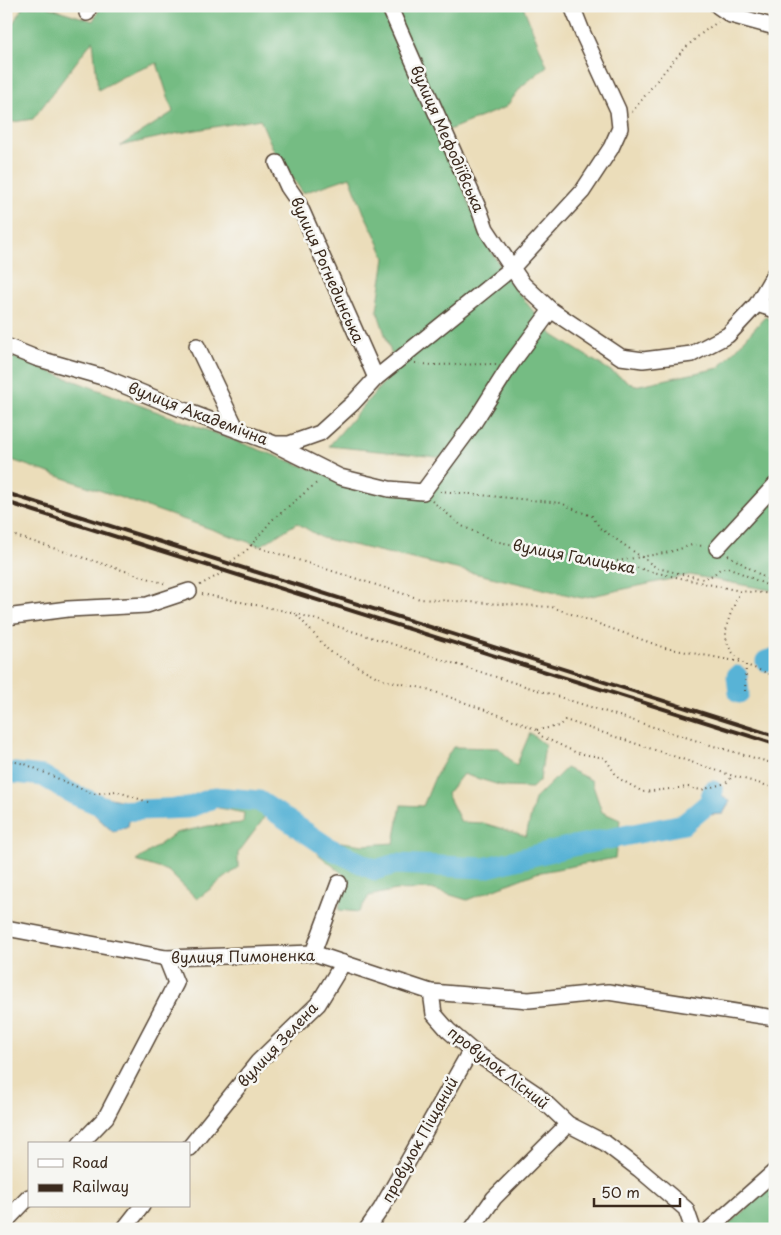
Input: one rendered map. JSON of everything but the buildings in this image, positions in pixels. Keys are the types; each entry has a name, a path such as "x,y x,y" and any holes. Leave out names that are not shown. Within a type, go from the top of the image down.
{"street":[{"name":"вулиця Мефодіївська","path":"389,6 486,229 512,268"},
{"path":"572,6 618,110 620,128 611,148 582,192 512,268 523,284 551,310 621,357 643,360 692,354 728,335 757,304 775,273"},
{"path":"718,6 731,15 775,27"},
{"name":"вулиця Рогнединська","path":"277,163 288,187 297,200 376,378"},
{"name":"вулиця Академічна","path":"6,346 36,358 106,378 186,411 275,444 289,444 320,433 353,403 376,378 512,268"},
{"path":"757,304 775,310"},
{"path":"275,444 340,477 388,489 424,491 473,424 511,364 551,310"},
{"path":"196,346 237,430"},
{"path":"717,548 775,485"},
{"path":"6,617 68,609 147,605 189,591"},
{"path":"313,953 339,883"},
{"name":"вулиця Пимоненка","path":"6,928 166,958 313,953 431,992 529,1000 608,992 775,1018"},
{"path":"82,1142 106,1117 176,983 166,958"},
{"name":"вулиця Зелена","path":"190,1147 258,1062 318,1004 343,963"},
{"name":"провулок Лісний","path":"431,992 434,1014 448,1030 471,1050 535,1093 568,1124 605,1143 639,1169 686,1209 693,1229"},
{"name":"провулок Піщаний","path":"367,1229 471,1050"},
{"path":"472,1229 494,1198 568,1124"},
{"path":"710,1229 775,1172"},
{"path":"6,1221 28,1198"},
{"path":"124,1229 140,1208"}],"path":[{"path":"620,128 685,47 706,29 731,15"},
{"path":"398,361 432,366 511,364"},
{"path":"189,591 224,572 229,563 251,545 272,520 331,471"},
{"path":"424,491 561,502 592,516 600,528 657,568 703,579 714,575 720,569 728,567 775,589"},
{"name":"вулиця Галицька","path":"424,491 462,526 494,541 565,555 615,562 740,591 775,594"},
{"path":"6,533 189,591 295,613 775,764"},
{"path":"251,545 420,599 552,607 665,648 741,662"},
{"path":"615,562 670,552 692,545 717,548 775,584"},
{"path":"740,591 725,630 728,646 746,666 775,676"},
{"path":"295,613 329,651 383,680 427,688 537,730 541,736 577,753 604,758 618,778 644,792 688,787 701,790 726,783 733,776"},
{"path":"745,691 746,666"},
{"path":"537,730 558,726 565,720 733,776 775,788"},
{"path":"6,760 25,764 93,794 116,792 148,802"}],"green space":[{"path":"24,6 45,6 93,21 101,6 523,6 547,66 522,86 506,107 441,133 481,234 511,284 553,335 635,386 719,368 765,317 775,321 775,591 690,575 582,598 322,538 297,523 260,546 6,458 6,354 365,489 425,497 457,459 329,446 396,368 377,310 385,258 350,177 303,193 274,151 260,119 179,133 120,146 173,112 157,63 124,76 98,90 93,40 33,119 6,123 6,44 11,26"},
{"path":"530,733 545,745 540,780 532,788 506,787 463,774 447,794 461,822 483,823 526,836 535,799 566,768 591,780 602,812 620,820 615,858 536,873 467,900 431,889 396,890 369,896 359,912 339,910 344,875 317,853 333,841 364,845 394,843 401,805 423,806 435,777 453,747 499,748 516,766"},
{"path":"225,791 272,800 262,821 238,853 238,868 197,899 168,871 136,861 176,833 208,826 243,823 244,813 209,806"},
{"path":"775,1182 775,1229 724,1229"}],"water":[{"path":"713,791 730,801 723,814 706,815 700,822 691,818 695,807"},
{"path":"106,797 133,803 128,826 113,832 95,815"}],"waterway":[{"path":"766,661 775,658"},
{"path":"737,676 739,693"},
{"path":"6,772 43,776 73,794 114,811 188,808 215,797 259,801 329,848 375,870 396,864 484,868 568,847 684,824 709,803 713,791"}],"railway":[{"path":"6,493 775,736"},
{"path":"6,502 775,744"}]}
